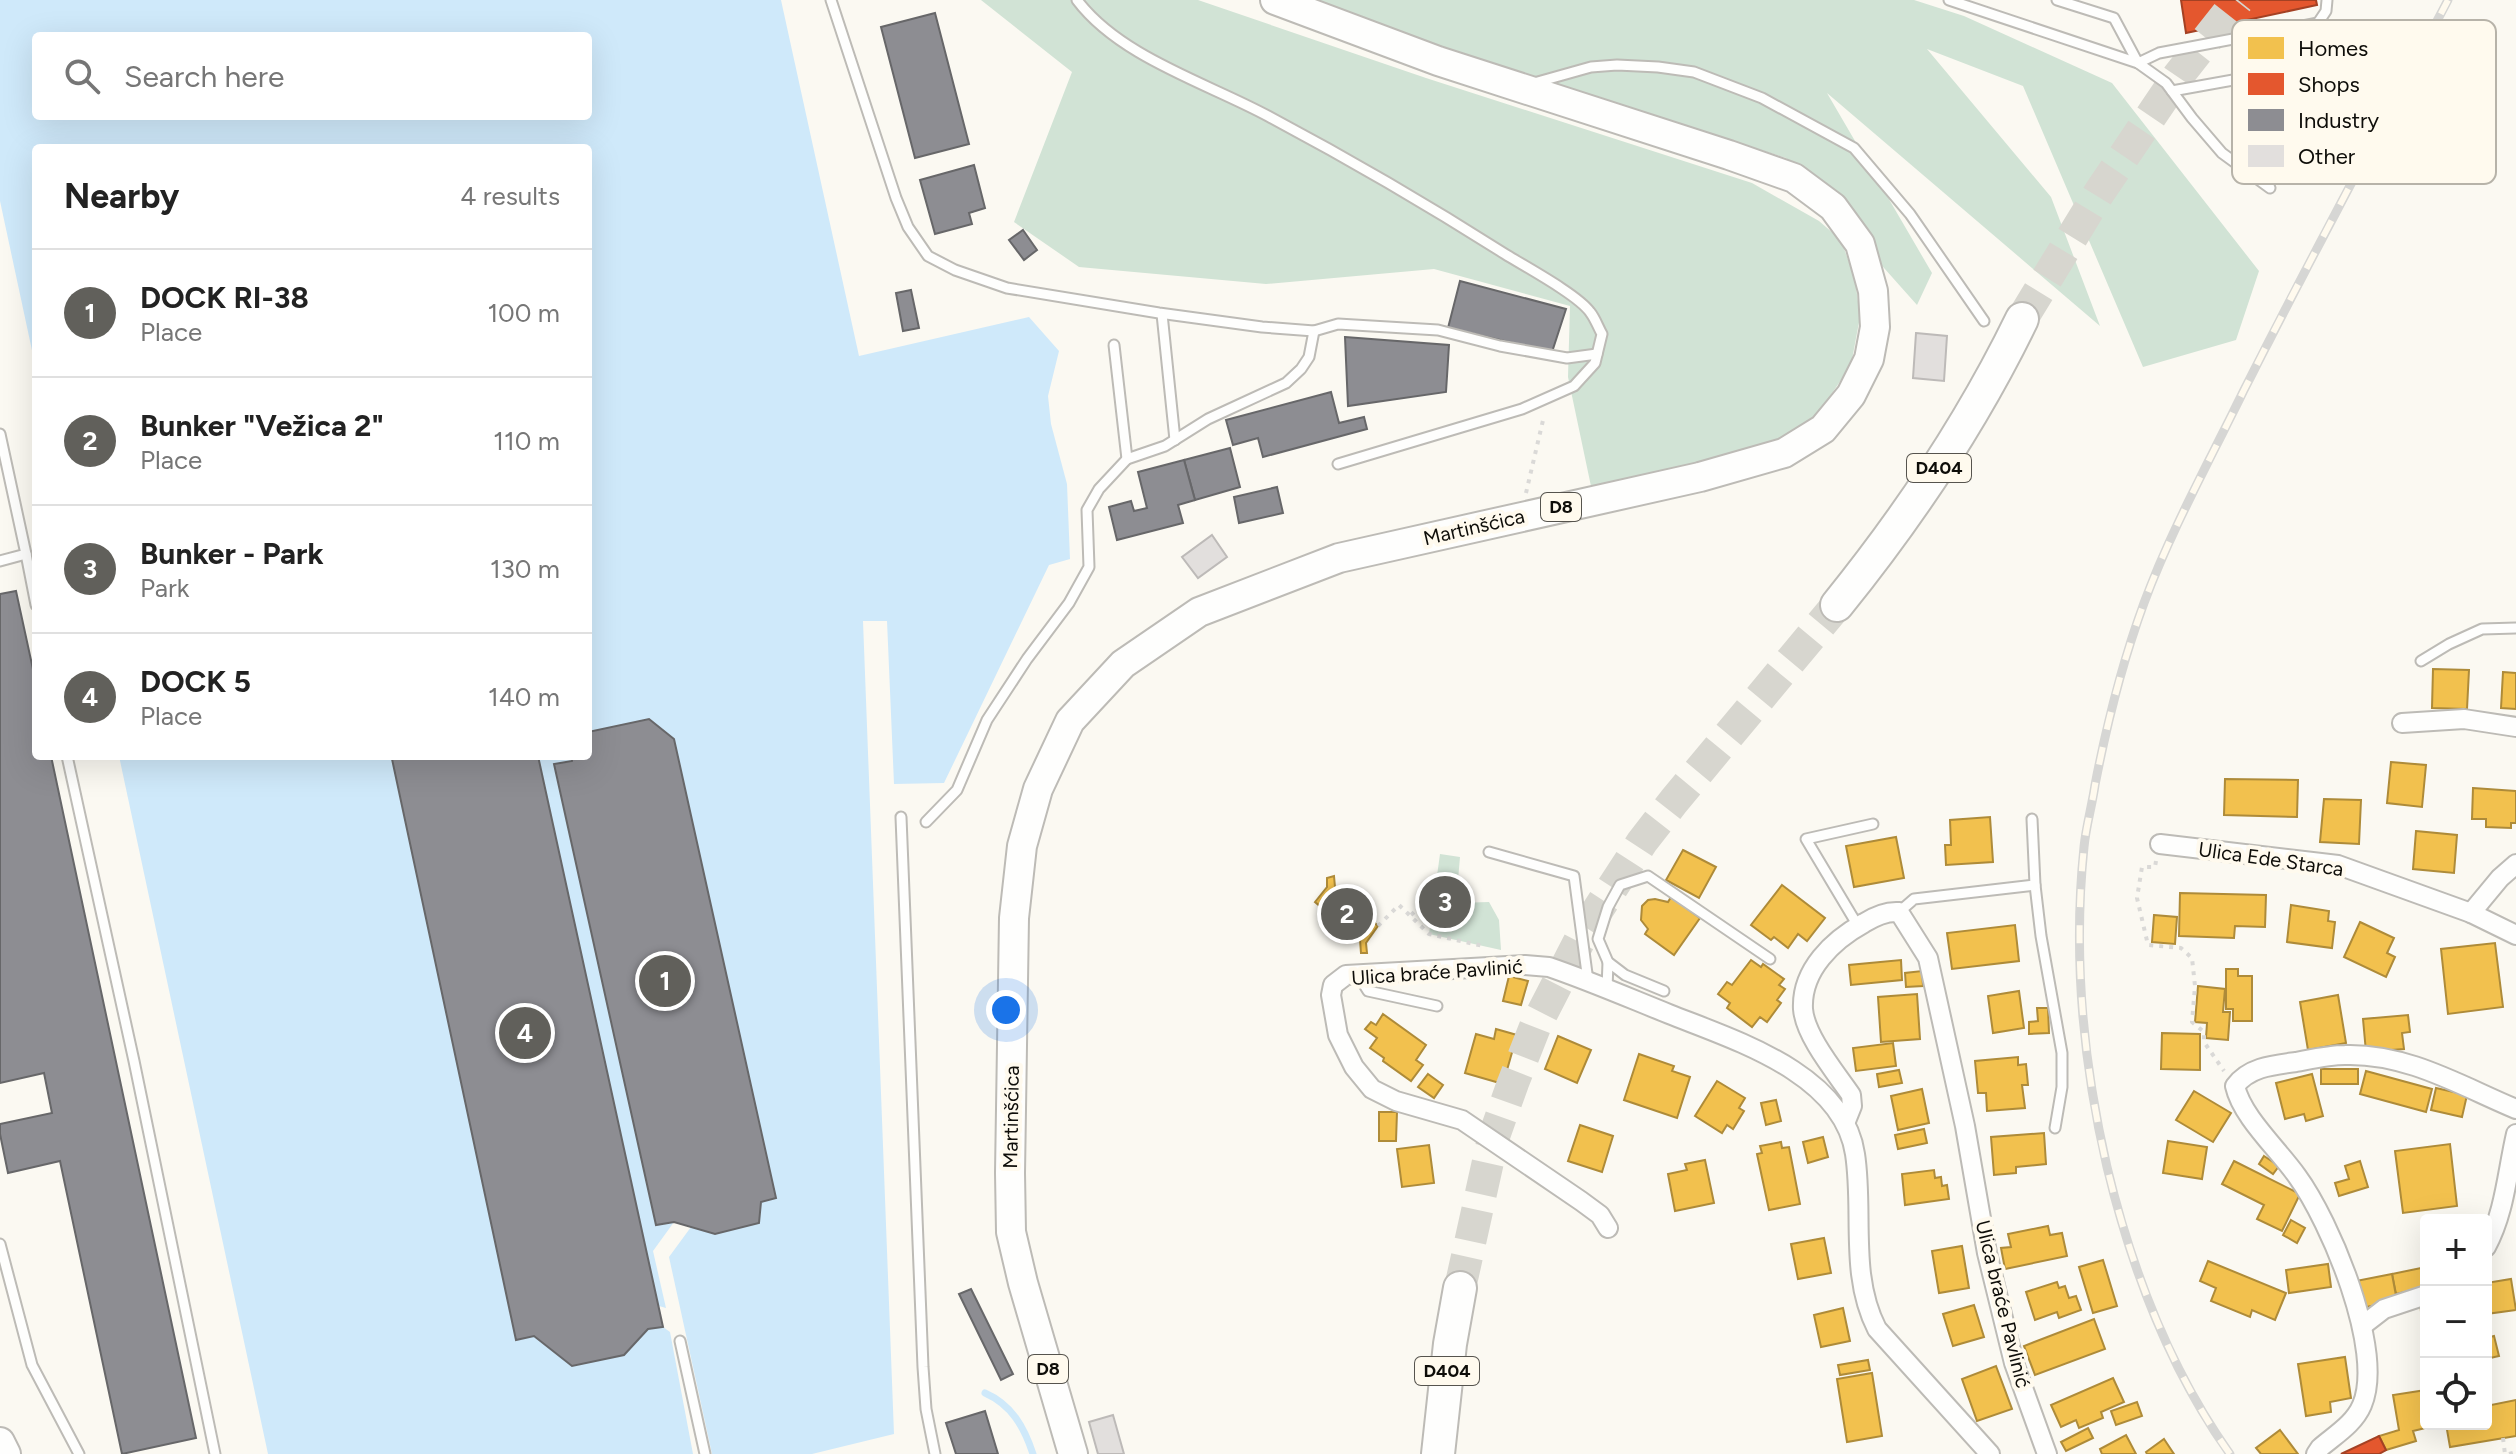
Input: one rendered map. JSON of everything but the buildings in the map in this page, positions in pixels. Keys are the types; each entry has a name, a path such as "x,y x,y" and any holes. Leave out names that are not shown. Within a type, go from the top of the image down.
{"highway":[{"name":"D404","path":"1837,605 1904,519 1942,462 1978,403 2022,319"},
{"name":"D404","path":"1438,1454 1450,1344 1460,1288"}],"main road":[{"name":"Martinšćica","path":"1073,1454 1011,1232 1014,918 1022,846 1038,789 1070,721 1123,664 1199,612 1339,558 1700,477 1784,453 1823,429 1851,395 1869,359 1875,327 1873,291 1860,244 1833,207 1794,178 1438,61 1275,0"},
{"path":"0,1442 6,1454"}],"street":[{"path":"2402,723 2464,719 2516,727"},
{"name":"Ulica Ede Starca","path":"2160,844 2338,865 2471,913 2516,935"},
{"path":"2471,913 2516,864"},
{"name":"Ulica braće Pavlinić","path":"1846,1121 1852,1106 1851,1095 1806,1021 1803,1007 1807,984 1827,950 1858,926 1882,914 1899,912 1928,958 1965,1126 1987,1253 2014,1363 2047,1454"},
{"name":"Ulica braće Pavlinić","path":"1608,1228 1600,1215 1462,1120 1396,1101 1372,1089 1354,1067 1338,1035 1332,1007 1333,985 1346,975 1525,965 1549,967 1744,1044 1794,1070 1830,1102 1846,1121 1853,1138 1863,1286 1877,1329 1990,1454"},
{"path":"2316,1454 2354,1420 2363,1404 2367,1386 2362,1326 2317,1205 2245,1110 2235,1086 2243,1075 2268,1066 2344,1055 2372,1056 2404,1062 2444,1076 2516,1109"},
{"path":"2492,1236 2504,1202 2516,1134"},
{"path":"2362,1326 2384,1309 2420,1297"}],"lane":[{"path":"831,0 908,227 928,256 955,270 1007,288 1162,314 1314,331 1338,324 1438,330 1500,346 1567,358 1597,354"},
{"path":"1077,0 1098,24 1118,39 1360,166 1434,209 1590,310 1602,334 1595,363 1574,386 1522,409 1338,464"},
{"path":"1949,0 2138,63 2166,83 2192,118 2232,160"},
{"path":"2057,0 2114,18 2138,63"},
{"path":"2320,20 2326,11 2327,0"},
{"path":"2138,63 2159,53 2232,39"},
{"path":"1520,87 1565,72 1617,65 1694,72 1762,98 1854,148 1910,214 1984,321"},
{"path":"2172,91 2232,80"},
{"path":"2265,184 2270,188"},
{"path":"1162,314 1175,440"},
{"path":"926,822 957,790 987,720 1069,603 1089,567 1087,510 1099,489 1127,459 1175,440 1208,419 1286,383 1309,357 1314,331"},
{"path":"1114,345 1127,459"},
{"path":"0,434 32,585"},
{"path":"0,561 26,554"},
{"path":"2421,661 2482,629 2516,628"},
{"path":"68,760 215,1454"},
{"path":"901,817 923,1367 926,1409 935,1454"},
{"path":"2032,819 2041,936 2062,1053 2062,1087 2055,1128"},
{"path":"1858,926 1806,839 1873,824"},
{"path":"1489,852 1574,876 1588,981"},
{"path":"1607,989 1608,962 1598,939 1608,907 1620,885 1648,876 1770,959"},
{"path":"1899,912 1914,899 2035,885"},
{"path":"1608,962 1625,975 1664,991"},
{"path":"1358,975 1368,991 1437,1006"},
{"path":"0,1244 32,1365 79,1454"},
{"path":"680,1341 705,1454"}],"path":[{"path":"1500,520 1525,502 1542,417 1558,412 1549,396"},
{"path":"2149,867 2142,867 2137,898 2148,945 2181,948 2192,958 2195,986 2192,1022 2204,1032 2204,1042 2210,1053"},
{"path":"1411,915 1435,894"},
{"path":"1378,926 1399,905 1429,934 1486,947"},
{"path":"2503,1438 2507,1454 2516,1452"}],"green space":[{"path":"981,0 1198,0 1426,78 1752,183 1819,221 1841,240 1855,279 1860,317 1851,365 1806,432 1592,491 1568,377 1570,306 1434,269 1266,284 1079,267 1014,222 1072,72"},
{"path":"1314,0 1914,0 1964,16 2112,83 2259,271 2236,340 2143,367 2023,86 1927,49 2051,197 2100,326 1827,93 1932,273 1917,305 1786,158 1522,75"},
{"path":"1440,854 1460,857 1456,903 1489,902 1499,920 1501,950 1429,934"}],"water":[{"path":"0,0 781,0 859,356 1029,317 1059,351 1048,396 1051,424 1067,484 1070,559 1049,565 944,783 894,784 887,621 863,621 894,1434 812,1454 268,1454 120,760 592,760 592,144 32,144 32,350 0,201"}],"pier":[{"path":"674,1222 691,1227 669,1257 712,1454 693,1454 670,1332 663,1327 659,1306 666,1308 653,1251"}],"waterway":[{"path":"985,1393 1010,1410 1026,1435 1033,1454"}],"tunnel":[{"path":"2022,319 2099,193 2178,76 2238,0"},
{"path":"1460,1288 1493,1139 1535,1027 1586,928 1642,842 1837,605"}],"railway":[{"path":"2438,20 2448,0"},
{"path":"2230,1454 2189,1388 2155,1316 2128,1242 2107,1167 2092,1088 2082,1008 2080,927 2085,839 2105,739 2122,671 2144,603 2191,495 2351,184"}],"place":[{"name":"Bunker - Park","path":"1445,902"},
{"name":"Bunker \"Vežica 2\"","path":"1347,914"},
{"name":"DOCK RI-38","path":"665,981"},
{"name":"DOCK 5","path":"525,1033"}]}
